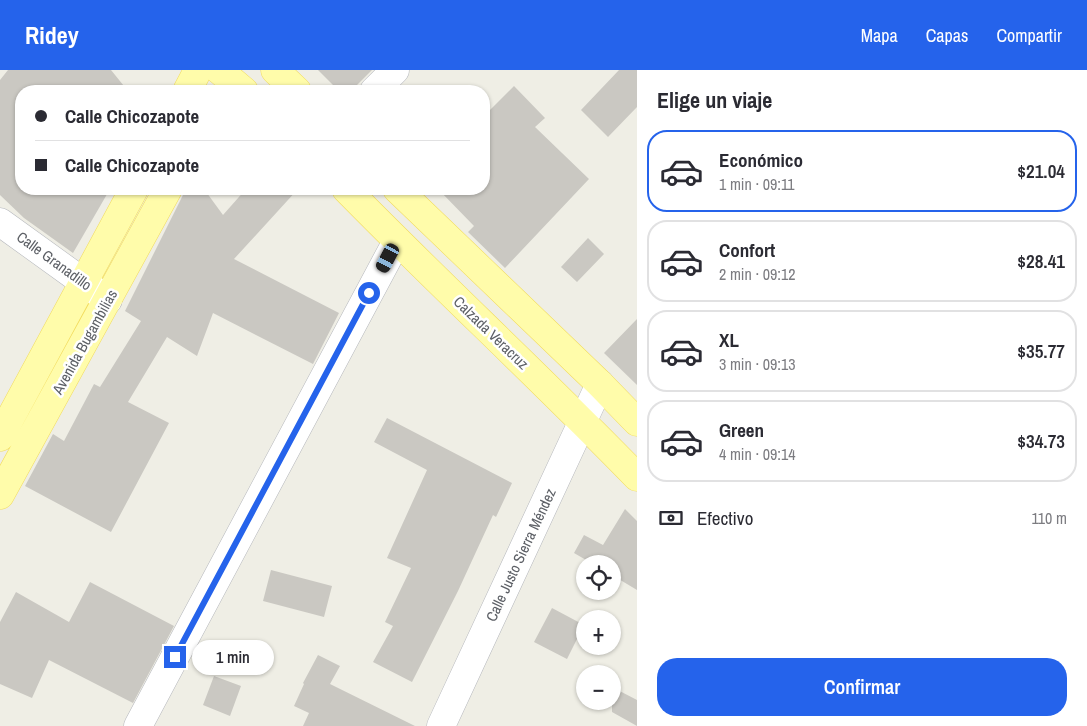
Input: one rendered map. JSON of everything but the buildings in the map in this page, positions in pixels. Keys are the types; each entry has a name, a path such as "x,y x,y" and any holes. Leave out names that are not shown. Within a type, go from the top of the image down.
{"main road":[{"path":"190,85 198,70"},
{"path":"275,70 291,85"},
{"name":"Avenida Bugambilias","path":"0,437 131,195"},
{"name":"Avenida Bugambilias","path":"0,495 165,195"},
{"name":"Calzada Veracruz","path":"352,195 637,477"},
{"path":"403,195 637,422"}],"street":[{"path":"380,85 395,70"},
{"name":"Calle Granadillo","path":"0,222 108,300"},
{"path":"138,726 397,241"},
{"name":"Calle Justo Sierra Méndez","path":"441,726 600,384"}],"route":[{"path":"175,657 369,293"}]}
